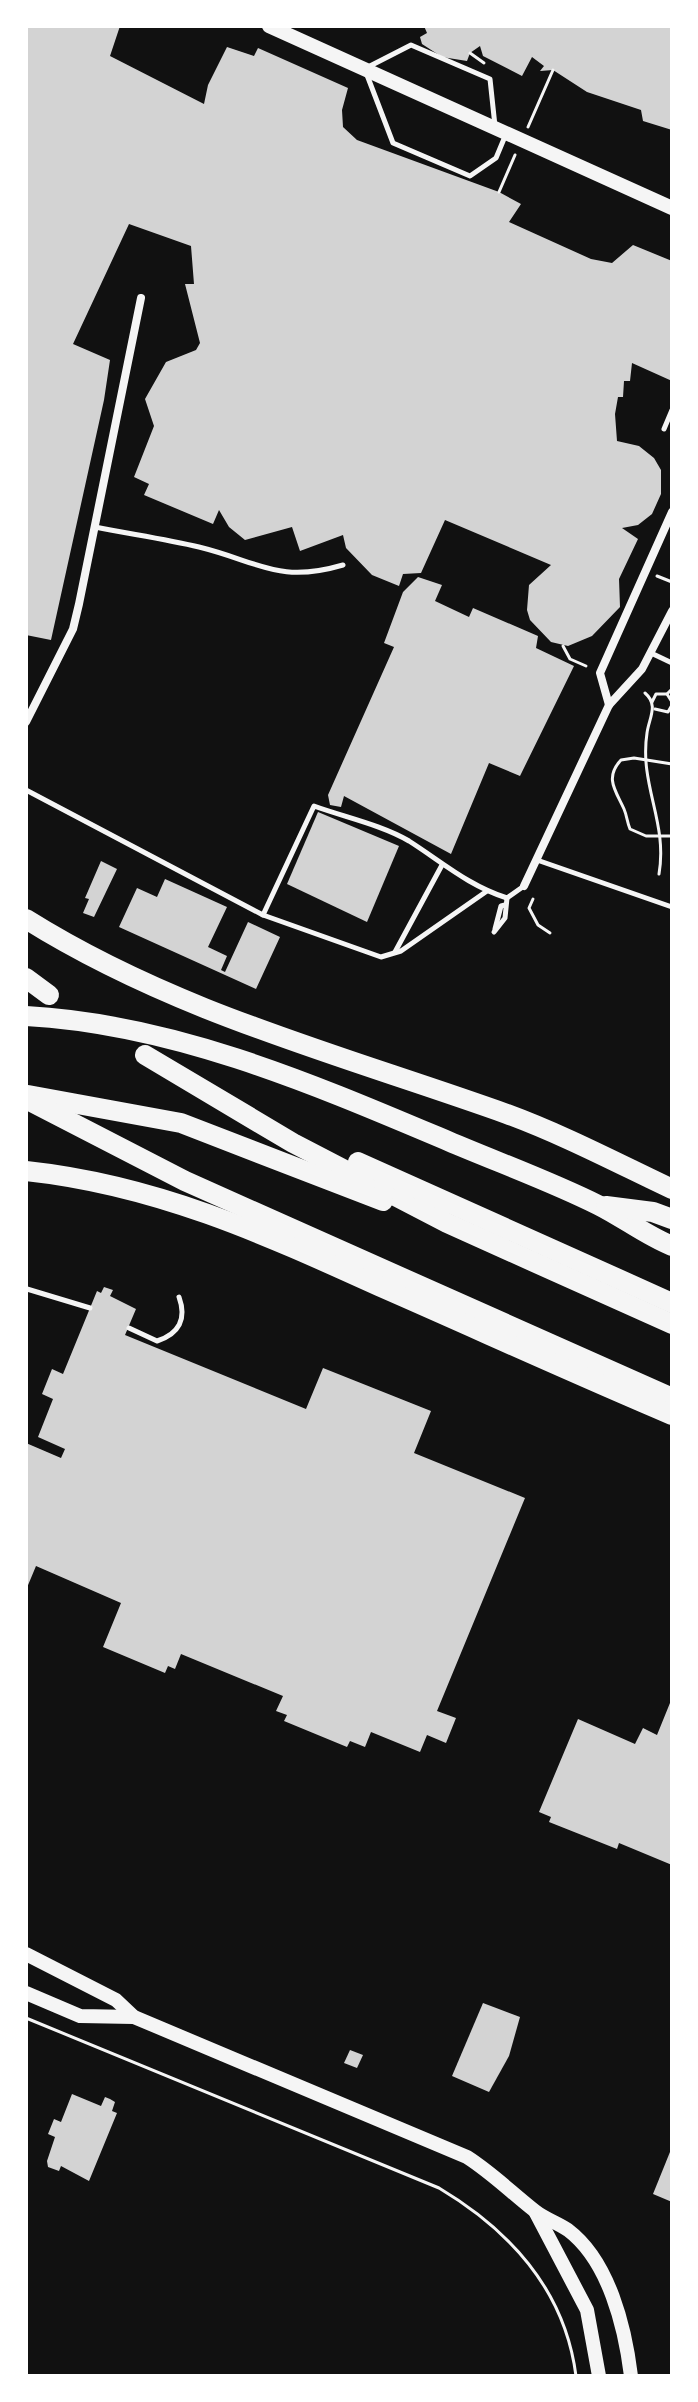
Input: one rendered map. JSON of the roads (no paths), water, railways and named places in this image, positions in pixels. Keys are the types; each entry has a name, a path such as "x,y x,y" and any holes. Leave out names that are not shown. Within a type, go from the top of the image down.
{"highway":[{"path":"26,919 67,944 173,998 540,1127 672,1189"},
{"path":"26,978 49,995"},
{"path":"26,1016 69,1019 187,1041 406,1123 600,1206 644,1234 672,1246"},
{"path":"145,1055 240,1112 447,1223 672,1324"},
{"path":"26,1097 181,1123 234,1141 317,1178 447,1223"},
{"path":"26,1097 172,1175 672,1398"},
{"path":"240,1112 270,1117 373,1169 672,1303"},
{"path":"26,1171 103,1182 164,1197 242,1225 672,1415"},
{"path":"600,1206 653,1212 672,1219"},
{"path":"610,1370 672,1406"},
{"path":"616,1391 672,1423"}],"street":[{"path":"269,26 296,32 364,69 672,208"},
{"path":"26,722 73,629 141,298"},
{"path":"609,705 600,673 672,512"},
{"path":"524,886 609,705 630,685 651,653 672,611"},
{"path":"26,1954 116,2000 134,2017 467,2157 499,2178 536,2212 570,2231 601,2269 620,2324 631,2376"},
{"path":"26,1993 80,2016 134,2017"},
{"path":"536,2212 587,2310 599,2376"}],"lane":[{"path":"411,45 490,79 501,131 496,158 470,176 393,143 364,69 411,45"},
{"path":"664,429 672,410"},
{"path":"95,527 201,548 291,575 311,574 343,565"},
{"path":"651,653 672,663"},
{"path":"26,790 263,915 381,957 394,954 487,891"},
{"path":"263,915 314,806 406,839 442,865 506,901 508,909 501,927 494,930"},
{"path":"537,860 672,907"},
{"path":"394,954 442,865"},
{"path":"506,901 524,886"},
{"path":"27,1289 90,1308"},
{"path":"129,1328 157,1341 174,1334 182,1318 179,1297"}]}
